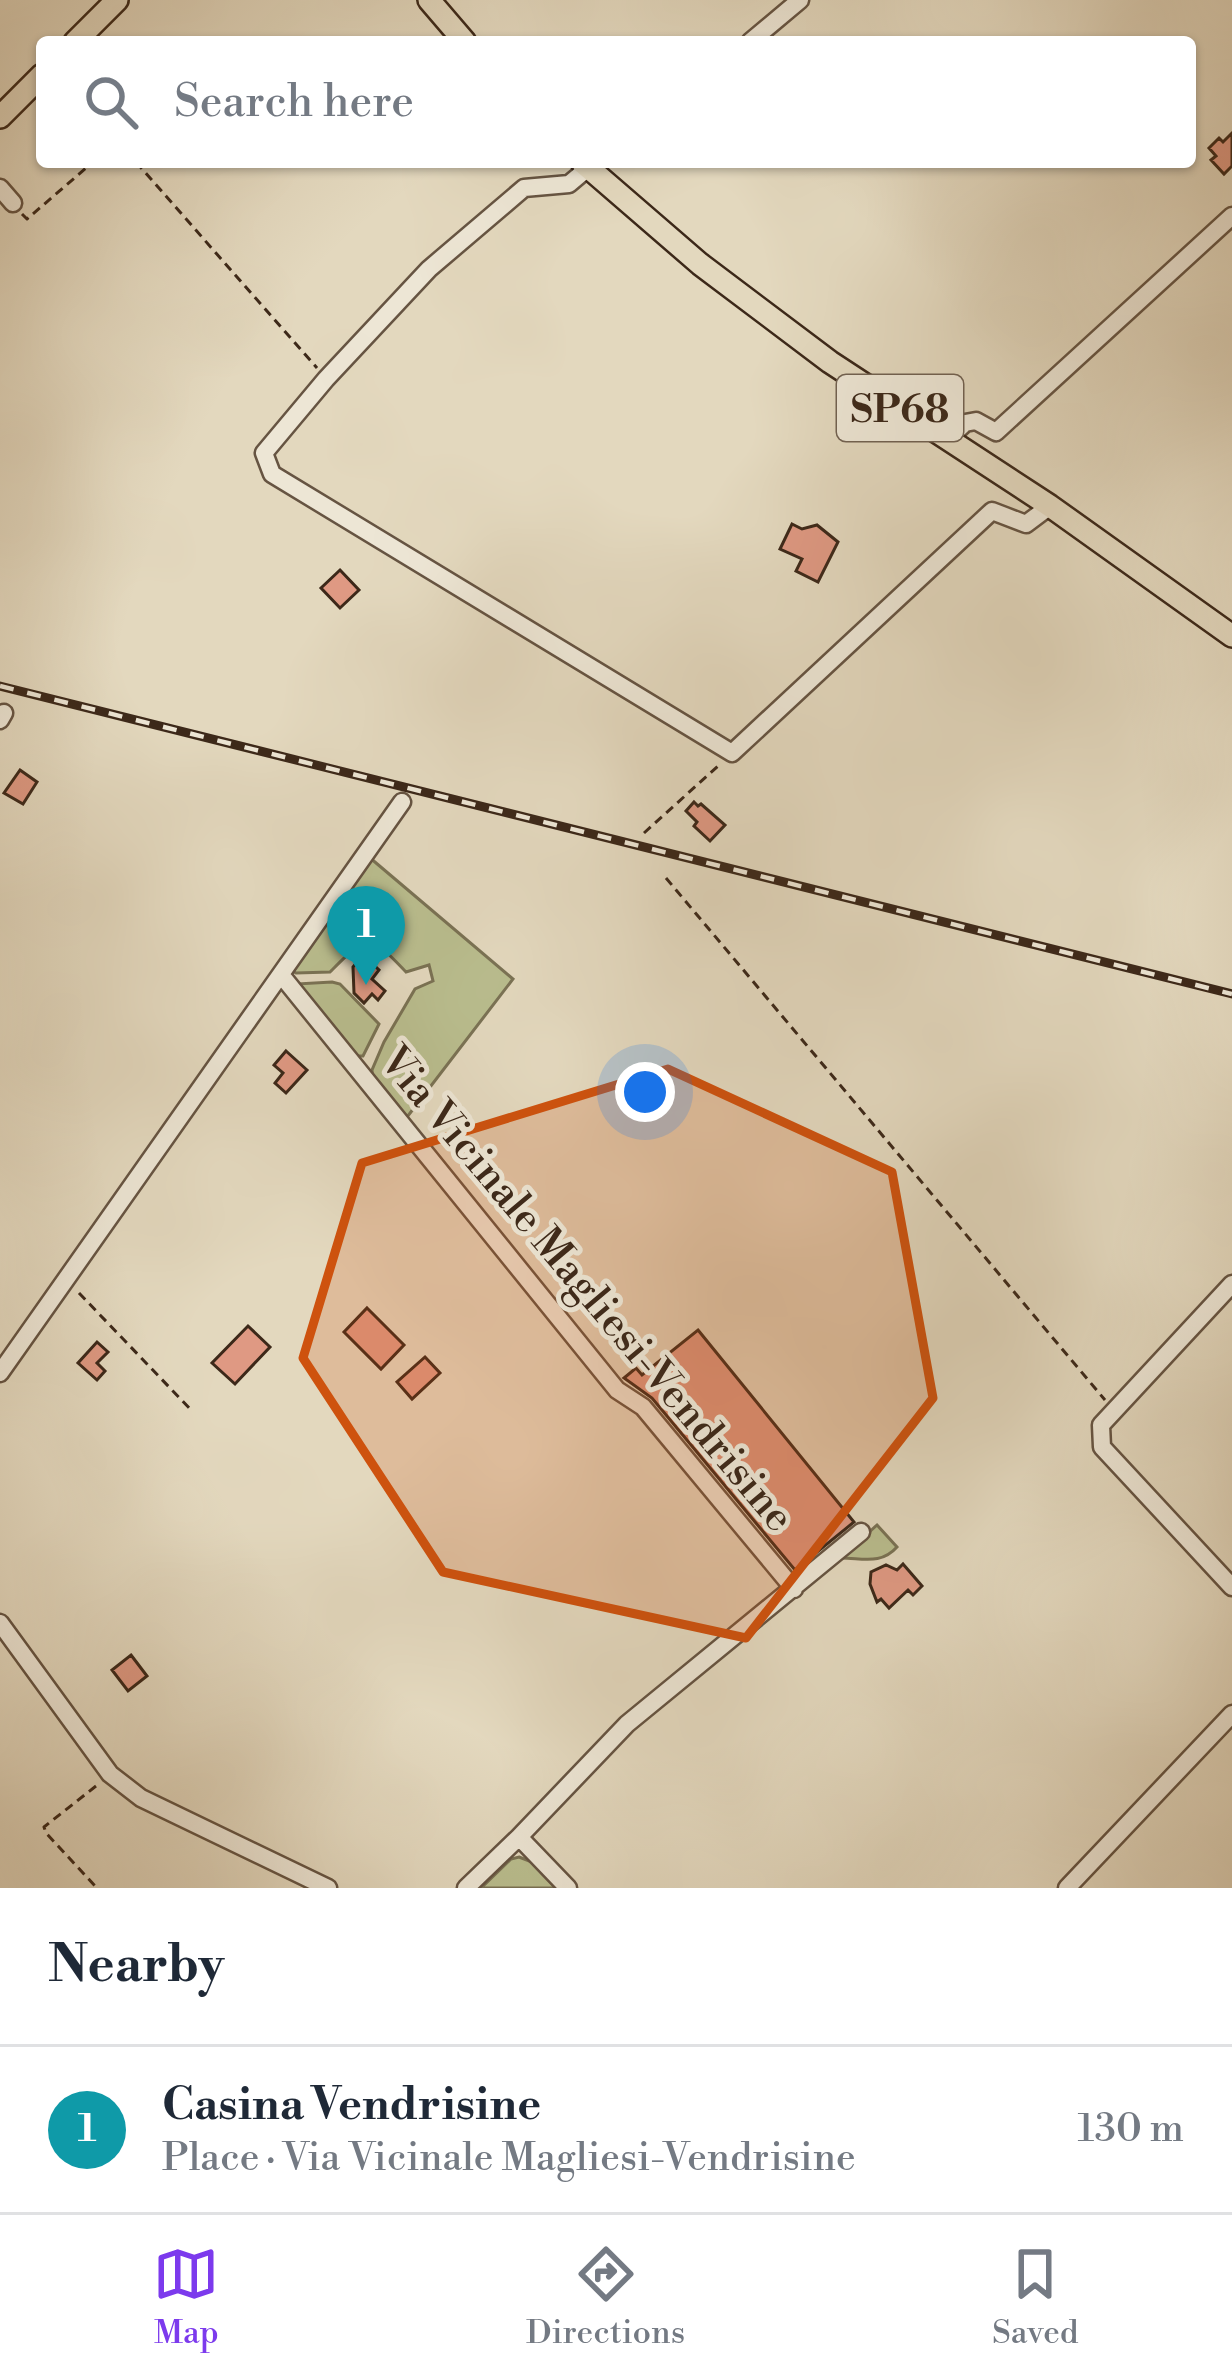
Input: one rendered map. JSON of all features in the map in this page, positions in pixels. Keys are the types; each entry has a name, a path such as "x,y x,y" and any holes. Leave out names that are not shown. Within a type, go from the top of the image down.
{"main road":[{"path":"81,36 117,0"},
{"path":"430,0 460,36"},
{"path":"0,117 36,81"},
{"name":"SP68","path":"589,168 700,263 830,362 1050,506 1232,636"}],"street":[{"path":"757,36 800,0"},
{"path":"582,168 568,184 524,188 429,269 264,453 272,474 732,753 992,511 1026,524 1050,506"},
{"path":"0,188 14,203"},
{"path":"948,439 965,423 976,421 996,432 1232,216"},
{"path":"0,1372 402,802"},
{"name":"Via Vicinale Magliesi-Vendrisine","path":"281,976 617,1390 643,1407 794,1589"},
{"path":"1232,1284 1101,1425 1102,1447 1232,1587"},
{"path":"466,1888 627,1724 861,1532"},
{"path":"0,1623 110,1774 141,1798 328,1888"},
{"path":"1067,1888 1232,1714"},
{"path":"519,1837 568,1888"}],"path":[{"path":"14,203 27,219 86,168"},
{"path":"141,168 326,379"},
{"path":"644,832 732,753"},
{"path":"666,878 1114,1411"},
{"path":"66,1279 193,1412"},
{"path":"97,1888 44,1827 110,1774"}],"highlighted area":[{"path":"668,1069 892,1172 933,1398 746,1638 443,1572 303,1358 362,1163"}],"green space":[{"path":"369,857 513,979 404,1121 373,1081 372,1070 415,989 433,981 429,965 406,972 368,943 330,972 291,970"},
{"path":"296,984 340,984 379,1024 363,1056 354,1056"},
{"path":"877,1525 897,1547 891,1553 871,1559 841,1558"},
{"path":"511,1859 532,1862 556,1888 481,1888"}],"building":[{"path":"1232,133 1232,166 1224,174 1211,160 1216,156 1209,148"},
{"path":"792,524 802,529 817,525 838,542 818,582 796,571 802,559 780,549"},
{"path":"340,570 359,590 340,608 321,588"},
{"path":"20,770 37,782 23,804 4,793"},
{"path":"694,802 725,825 710,841 686,811"},
{"path":"363,955 379,970 372,979 385,991 378,1000 372,994 364,1003 354,993 353,967"},
{"path":"286,1051 307,1070 286,1093 275,1083 283,1073 274,1065"},
{"path":"367,1308 404,1345 381,1369 344,1332"},
{"path":"248,1326 270,1347 235,1384 212,1363"},
{"path":"698,1330 854,1522 795,1570 652,1398 624,1378 636,1368 642,1375"},
{"path":"97,1342 108,1352 97,1363 105,1371 97,1380 78,1363"},
{"path":"425,1357 440,1373 412,1399 397,1382"},
{"path":"903,1564 922,1586 913,1595 908,1590 889,1608 881,1599 877,1602 871,1572 886,1565 897,1570"},
{"path":"131,1655 147,1676 128,1691 112,1670"}],"railway":[{"path":"0,686 1232,994"}],"place":[{"name":"Casina Vendrisine","path":"366,985"}]}
